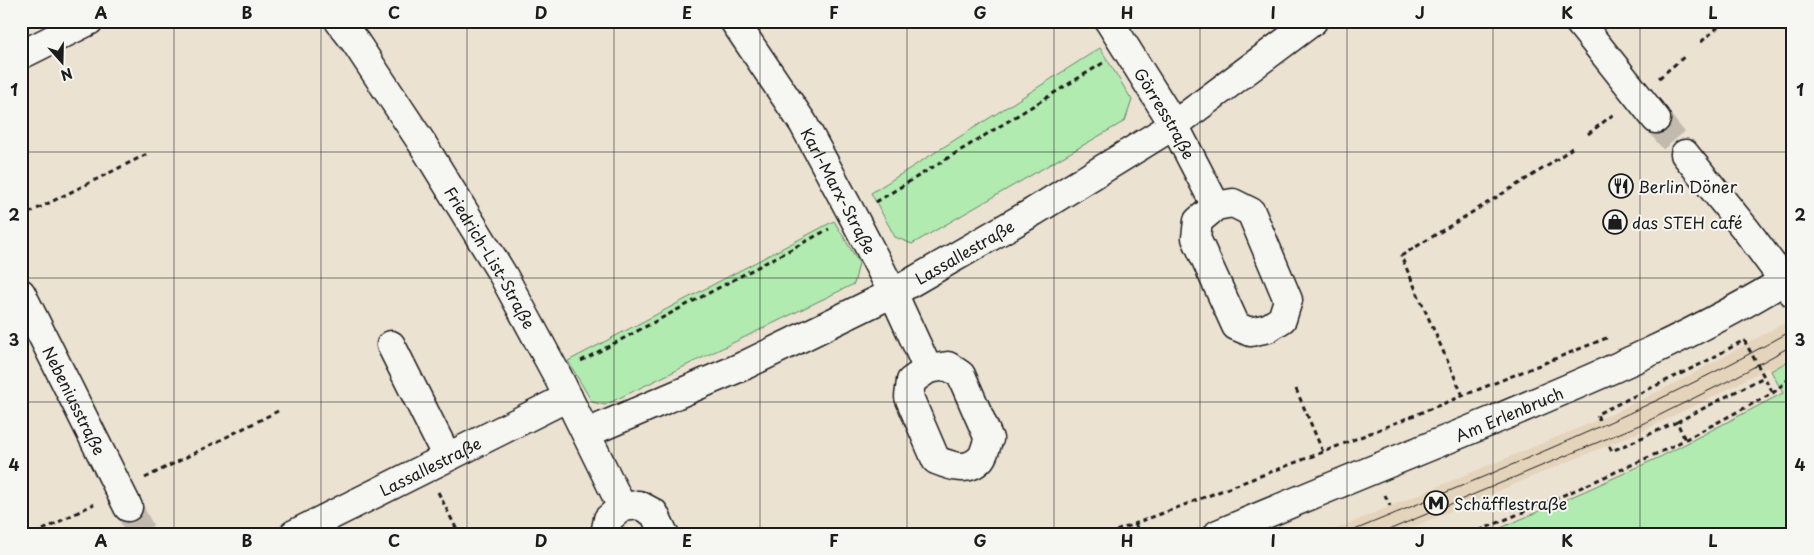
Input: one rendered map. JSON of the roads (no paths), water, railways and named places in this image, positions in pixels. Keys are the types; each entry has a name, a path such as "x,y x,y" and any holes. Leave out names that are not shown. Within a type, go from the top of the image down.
{"street":[{"path":"21,55 89,21"},
{"name":"Friedrich-List-Straße","path":"339,21 356,43 422,143 503,276 557,375 622,507"},
{"name":"Karl-Marx-Straße","path":"734,21 802,123 892,293 928,369"},
{"name":"Görresstraße","path":"1109,21 1174,125 1216,206"},
{"name":"Lassallestraße","path":"586,433 741,367 892,293 1034,212 1174,125 1313,21"},
{"path":"1578,21 1656,119"},
{"path":"1685,154 1789,283"},
{"name":"Am Erlenbruch","path":"1218,534 1585,382 1648,354 1789,283"},
{"name":"Nebeniusstraße","path":"21,293 125,499"},
{"path":"391,345 436,462"},
{"name":"Lassallestraße","path":"294,534 568,397"},
{"path":"606,534 608,519 622,507 639,505 654,513 664,534"}],"tunnel":[{"path":"1656,119 1685,154"},
{"path":"128,507 142,534"}],"tram line":[{"path":"1345,534 1628,414 1793,330"},
{"path":"1379,534 1644,423 1732,379 1793,345"}],"place":[{"name":"Berlin Döner","path":"1621,186"},
{"name":"das STEH café","path":"1615,222"},
{"name":"Schäfflestraße","path":"1436,503"}]}
